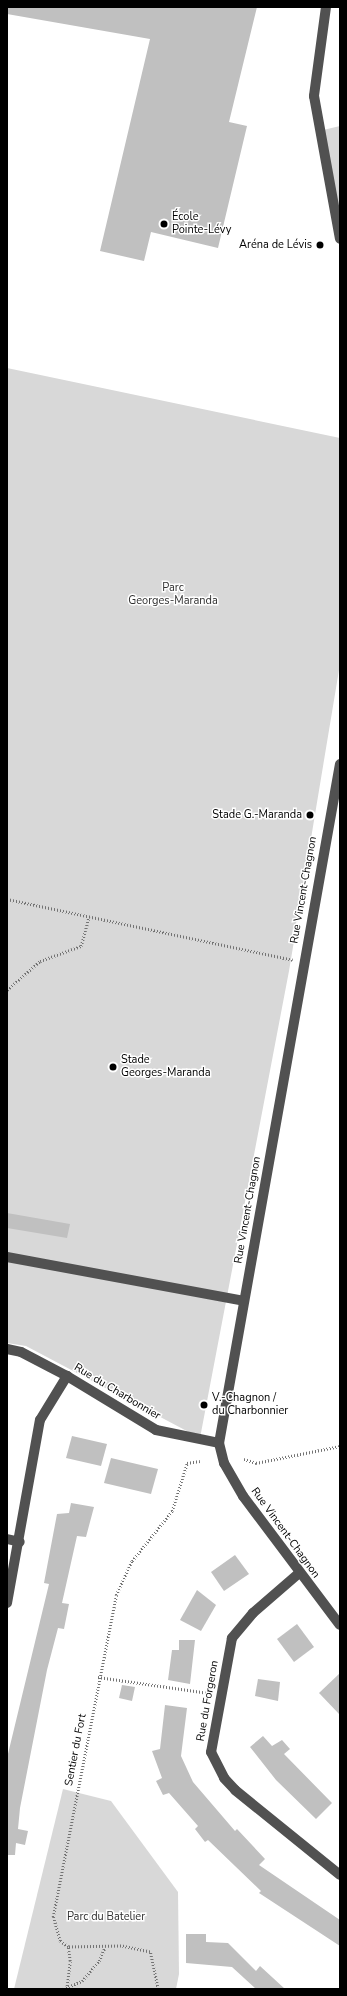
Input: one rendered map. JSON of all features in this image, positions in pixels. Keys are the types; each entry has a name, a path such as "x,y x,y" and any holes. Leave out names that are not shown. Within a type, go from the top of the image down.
{"street":[{"path":"326,7 314,96 340,239"},
{"name":"Rue Vincent-Chagnon","path":"340,764 219,1443 230,1475 298,1574 340,1625"},
{"path":"7,1257 244,1301"},
{"name":"Rue du Charbonnier","path":"7,1349 22,1352 67,1376 156,1430 219,1443"},
{"path":"7,1602 20,1542 40,1420 67,1376"},
{"path":"7,1539 20,1542"},
{"name":"Rue du Forgeron","path":"298,1574 241,1624 232,1638 211,1752 224,1778 340,1875"}],"path":[{"path":"7,899 304,961"},
{"path":"7,990 40,961 80,946 89,916"},
{"path":"244,1460 256,1463 340,1446"},
{"name":"Sentier du Fort","path":"68,1947 58,1935 53,1917 98,1677 123,1578 172,1511 187,1463 200,1461"},
{"path":"98,1677 221,1695"},
{"path":"67,1986 70,1961 68,1947 121,1946 150,1952 158,1989"},
{"path":"63,1989 67,1986 82,1981 99,1961 105,1947"}],"green space":[{"path":"340,126 340,239 319,131"},
{"name":"Parc Georges-Maranda","path":"7,368 340,438 340,664 289,971 200,1438 26,1346 7,1343"},
{"name":"Parc du Batelier","path":"63,1789 111,1801 178,1892 179,1974 176,1989 14,1989"}],"building":[{"path":"7,7 257,7 229,122 247,126 218,248 151,232 144,261 100,251 150,39 7,14"},
{"path":"7,1213 70,1224 67,1238 7,1228"},
{"path":"72,1436 107,1444 101,1466 66,1458"},
{"path":"111,1458 158,1469 151,1494 104,1483"},
{"path":"71,1503 94,1507 86,1537 77,1536 62,1603 69,1604 64,1629 58,1628 47,1670 20,1808 18,1829 28,1831 25,1845 16,1843 15,1855 7,1855 7,1758 49,1584 44,1583 57,1514 69,1513"},
{"path":"235,1555 249,1574 224,1591 211,1572"},
{"path":"197,1590 216,1605 201,1631 180,1620"},
{"path":"297,1624 314,1647 294,1662 277,1639"},
{"path":"179,1640 195,1640 190,1684 168,1680 172,1650 179,1650"},
{"path":"340,1673 340,1715 319,1693"},
{"path":"258,1679 280,1682 278,1701 255,1696"},
{"path":"122,1685 135,1687 132,1701 119,1698"},
{"path":"165,1705 187,1708 181,1756 193,1782 235,1831 237,1829 265,1859 259,1865 340,1920 340,1946 259,1893 261,1891 208,1840 205,1842 195,1829 198,1826 169,1793 163,1795 156,1781 162,1778 152,1751 160,1749"},
{"path":"263,1736 272,1746 282,1740 290,1749 284,1754 332,1803 316,1819 276,1780 250,1747"},
{"path":"186,1934 206,1934 206,1942 228,1943 256,1971 260,1966 285,1989 256,1989 232,1967 186,1963"}],"place":[{"name":"École Pointe-Lévy","path":"164,224"},
{"name":"Aréna de Lévis","path":"320,245"},
{"name":"Stade G.-Maranda","path":"310,815"},
{"name":"Stade Georges-Maranda","path":"113,1067"},
{"name":"V.-Chagnon / du Charbonnier","path":"204,1405"}]}
